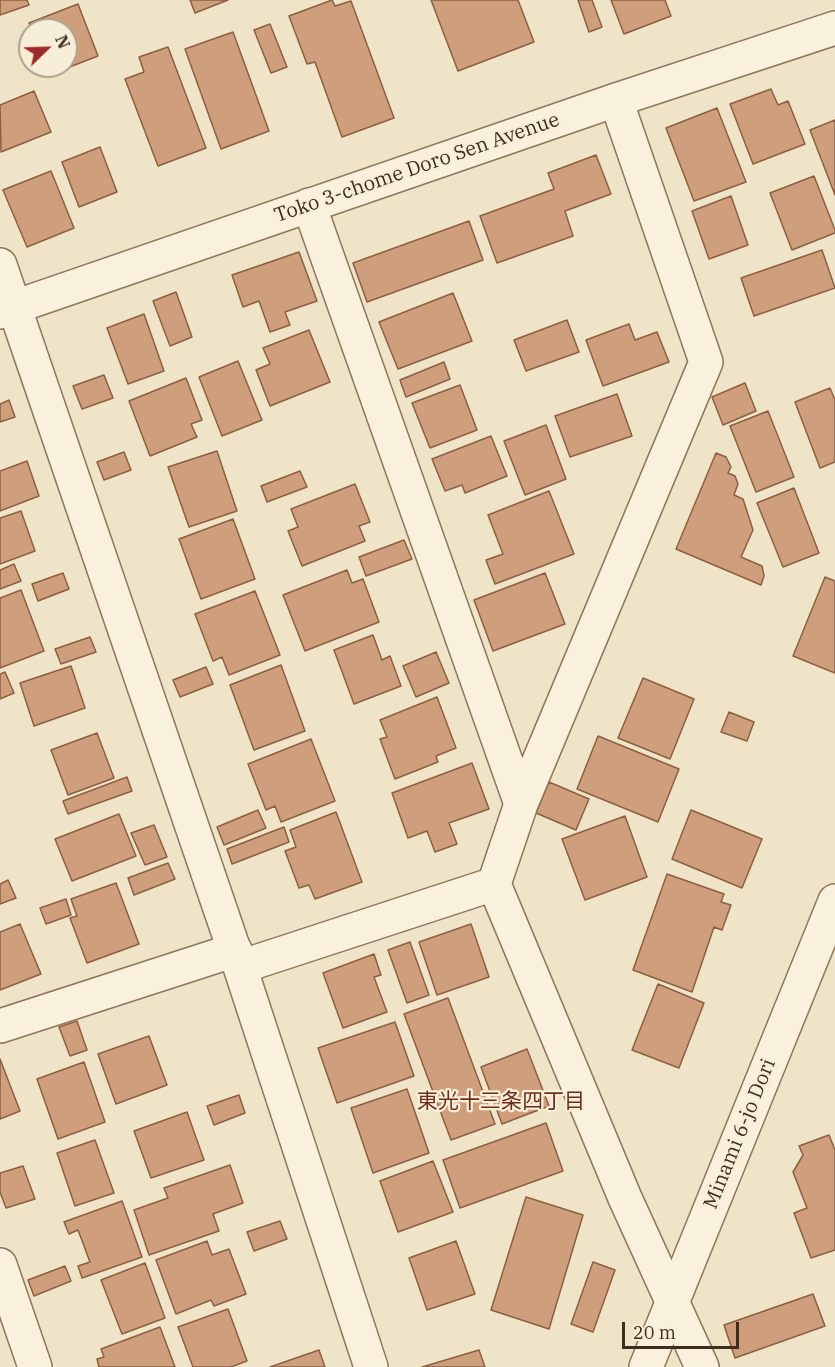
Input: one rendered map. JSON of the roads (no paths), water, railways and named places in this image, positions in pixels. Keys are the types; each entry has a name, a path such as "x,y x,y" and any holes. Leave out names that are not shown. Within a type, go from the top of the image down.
{"street":[{"name":"Toko 3-chome Doro Sen Avenue","path":"7,310 616,99 835,28"},
{"path":"616,99 706,362 521,804 494,884 625,1198 702,1367"},
{"path":"309,205 521,804"},
{"path":"0,265 7,310 237,959 371,1367"},
{"path":"0,1026 494,884"},
{"name":"Minami 6-jo Dori","path":"646,1367 835,901"},
{"path":"0,1265 34,1367"}],"district":[{"name":"東光十三条四丁目","path":"501,1102"}]}
